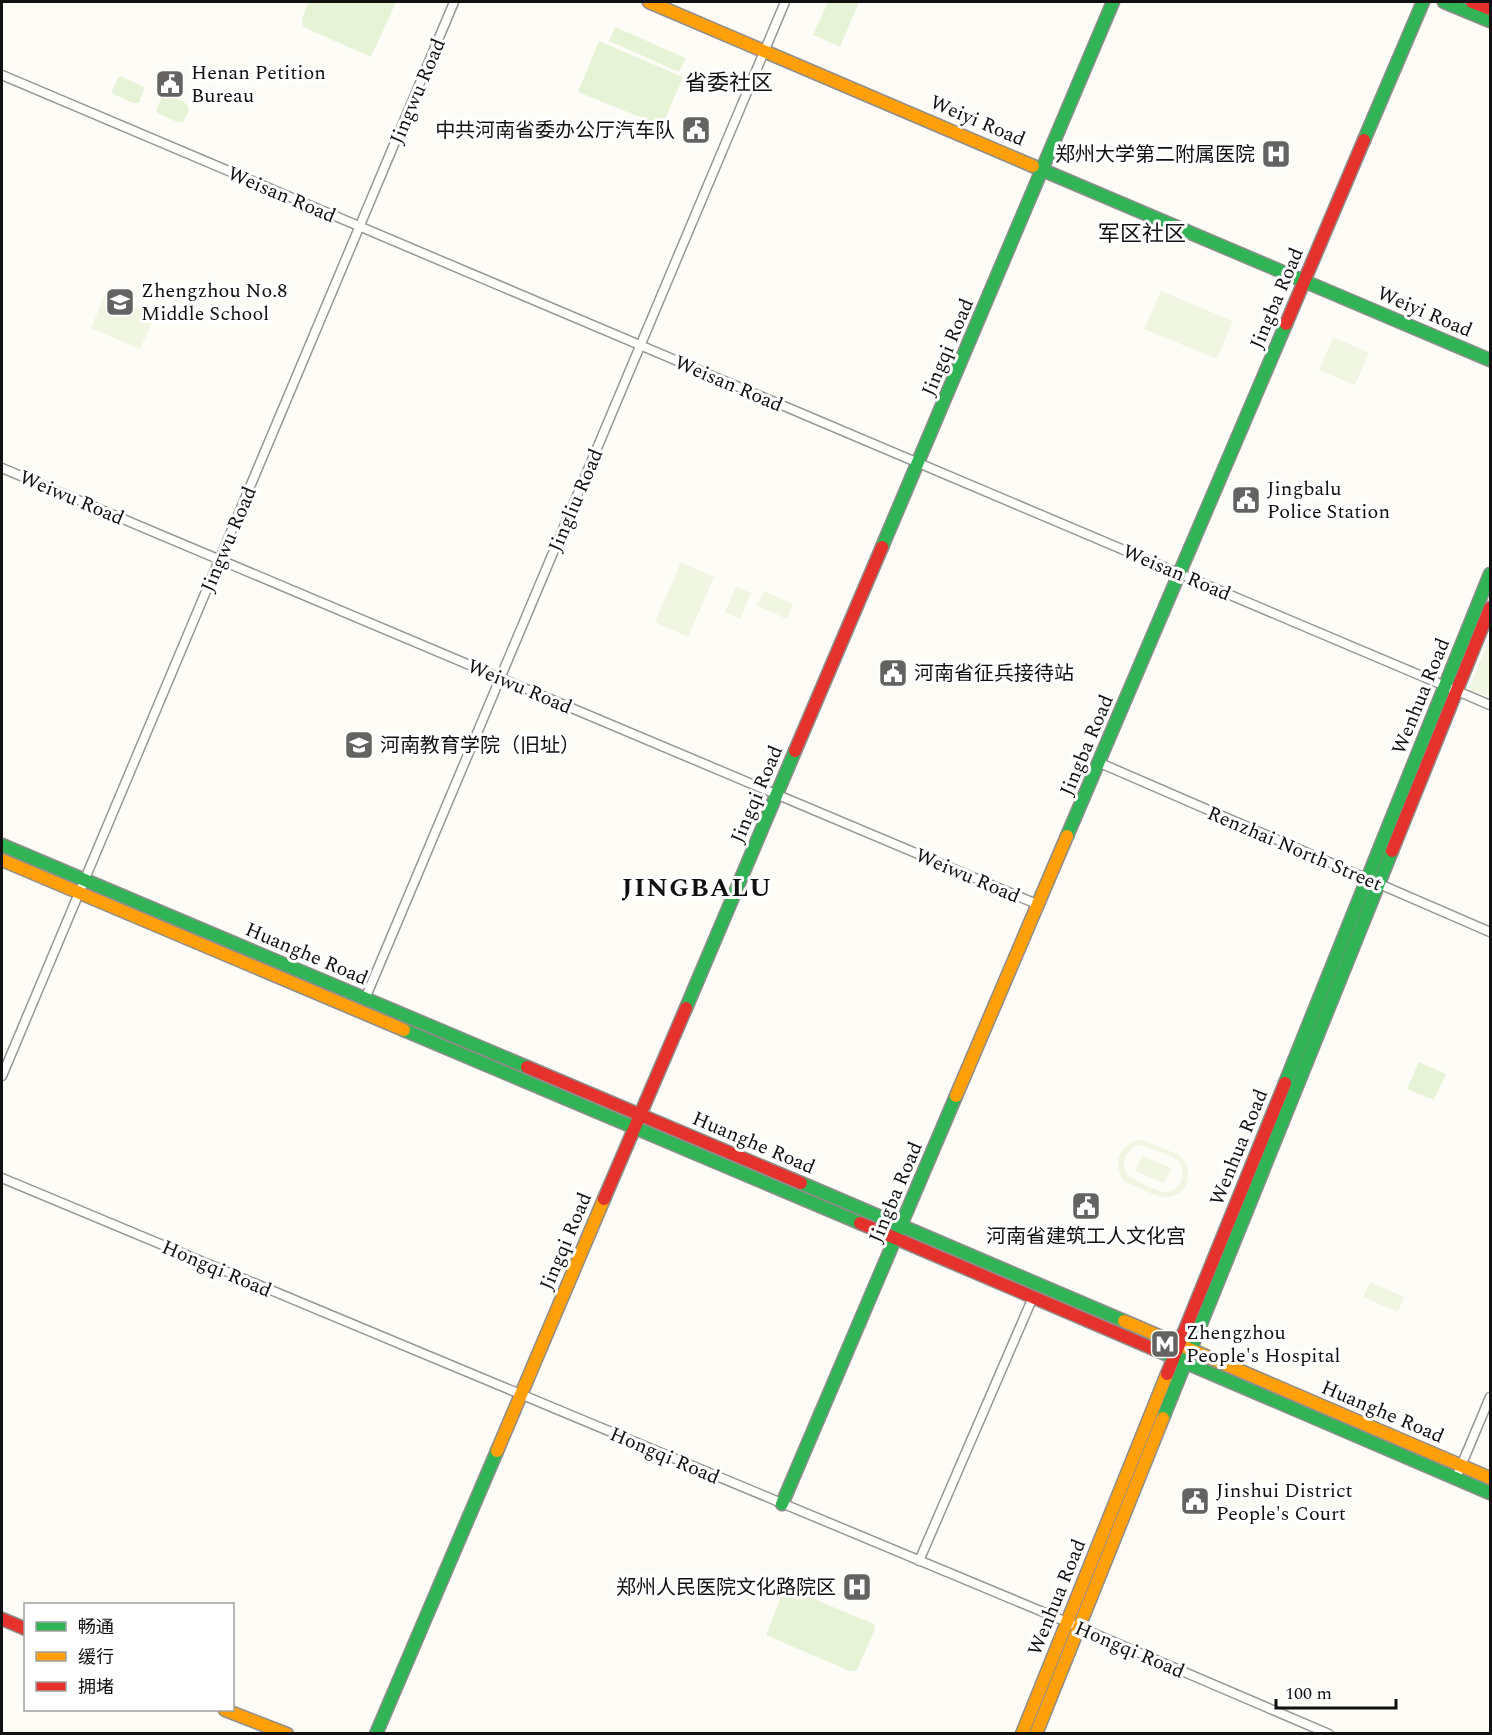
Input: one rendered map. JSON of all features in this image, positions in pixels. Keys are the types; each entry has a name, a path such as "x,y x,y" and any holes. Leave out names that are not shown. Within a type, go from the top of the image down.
{"main road":[{"name":"Weiyi Road","path":"649,2 1491,360"},
{"name":"Jingqi Road","path":"376,1734 919,463 1113,2"},
{"name":"Jingba Road","path":"782,1504 1423,2"},
{"path":"1444,2 1491,21"},
{"path":"1471,2 1491,9"},
{"path":"1471,2 1491,15"},
{"name":"Wenhua Road","path":"1022,1734 1073,1625 1451,688 1491,574"},
{"name":"Wenhua Road","path":"1451,688 1491,608"},
{"name":"Huanghe Road","path":"2,845 1491,1478"},
{"name":"Huanghe Road","path":"2,861 1491,1493"},
{"path":"2,1619 24,1628"},
{"name":"Wenhua Road","path":"1036,1734 1073,1625"},
{"path":"228,1711 287,1734"}],"street":[{"name":"Jingwu Road","path":"2,1076 454,2"},
{"name":"Jingliu Road","path":"365,999 785,2"},
{"name":"Weisan Road","path":"2,75 1491,705"},
{"name":"Weiwu Road","path":"2,468 1039,905"},
{"name":"Renzhai North Street","path":"1100,763 1491,932"},
{"name":"Hongqi Road","path":"2,1178 1329,1734"},
{"path":"919,1561 1033,1297"},
{"path":"1456,1479 1491,1397"}],"green space":[{"path":"309,2 396,2 371,57 303,27 303,17"},
{"path":"828,2 859,2 840,47 813,35"},
{"path":"615,27 686,58 679,72 609,41"},
{"path":"599,41 683,77 662,126 578,92"},
{"path":"120,76 144,87 139,103 133,103 113,94 112,91"},
{"path":"164,95 178,99 187,105 188,110 183,122 177,122 158,113 156,110"},
{"path":"1161,291 1233,321 1217,359 1144,329"},
{"path":"105,294 155,316 140,349 91,328"},
{"path":"1333,337 1369,353 1355,385 1319,370"},
{"path":"681,562 714,577 688,637 655,622"},
{"path":"736,587 751,593 740,619 725,612"},
{"path":"764,591 793,604 787,619 757,606"},
{"path":"1490,637 1490,698 1469,689"},
{"path":"1419,1062 1446,1074 1434,1100 1407,1089"},
{"path":"1143,1140 1179,1155 1187,1167 1188,1174 1187,1181 1180,1192 1174,1196 1162,1197 1125,1182 1118,1163 1122,1152 1131,1143","holes":["1142,1145 1169,1155 1181,1164 1182,1180 1176,1188 1171,1191 1162,1191 1127,1175 1124,1160 1128,1152"]},
{"path":"1142,1156 1171,1168 1164,1183 1135,1171"},
{"path":"1370,1282 1404,1297 1398,1312 1363,1297"},
{"path":"785,1587 874,1624 875,1629 857,1670 849,1671 766,1635"}],"traffic: fast":[{"path":"882,547 1113,2"},
{"path":"1364,140 1423,2"},
{"path":"1444,2 1490,21"},
{"path":"1033,166 1490,360"},
{"path":"1067,836 1286,324"},
{"path":"1285,1083 1490,574"},
{"path":"686,1008 795,751"},
{"path":"2,845 527,1067"},
{"path":"1163,1418 1392,851"},
{"path":"404,1030 860,1223"},
{"path":"782,1504 956,1096"},
{"path":"801,1183 1124,1321"},
{"path":"1154,1349 1490,1493"},
{"path":"376,1734 497,1451"}],"traffic: slow":[{"path":"649,2 1033,166"},
{"path":"956,1096 1067,836"},
{"path":"2,860 404,1030"},
{"path":"497,1451 604,1199"},
{"path":"1124,1321 1490,1478"},
{"path":"1022,1734 1167,1374"},
{"path":"1036,1734 1163,1418"},
{"path":"228,1711 287,1734"}],"traffic: jam":[{"path":"1472,2 1490,9"},
{"path":"1286,324 1364,140"},
{"path":"795,751 882,547"},
{"path":"1392,851 1490,608"},
{"path":"604,1199 686,1008"},
{"path":"527,1067 801,1183"},
{"path":"1167,1374 1285,1083"},
{"path":"860,1223 1154,1349"},
{"path":"2,1619 24,1628"}],"place":[{"name":"Henan Petition Bureau","path":"170,84"},
{"name":"中共河南省委办公厅汽车队","path":"696,130"},
{"name":"郑州大学第二附属医院","path":"1276,154"},
{"name":"Zhengzhou No.8 Middle School","path":"120,302"},
{"name":"Jingbalu Police Station","path":"1246,500"},
{"name":"河南省征兵接待站","path":"893,673"},
{"name":"河南教育学院（旧址）","path":"359,745"},
{"name":"河南省建筑工人文化宫","path":"1086,1206"},
{"name":"Zhengzhou People's Hospital","path":"1165,1344"},
{"name":"Jinshui District People's Court","path":"1195,1501"},
{"name":"郑州人民医院文化路院区","path":"857,1587"}],"district":[{"name":"省委社区","path":"729,82"},
{"name":"军区社区","path":"1142,233"},
{"name":"JINGBALU","path":"697,887"}]}
